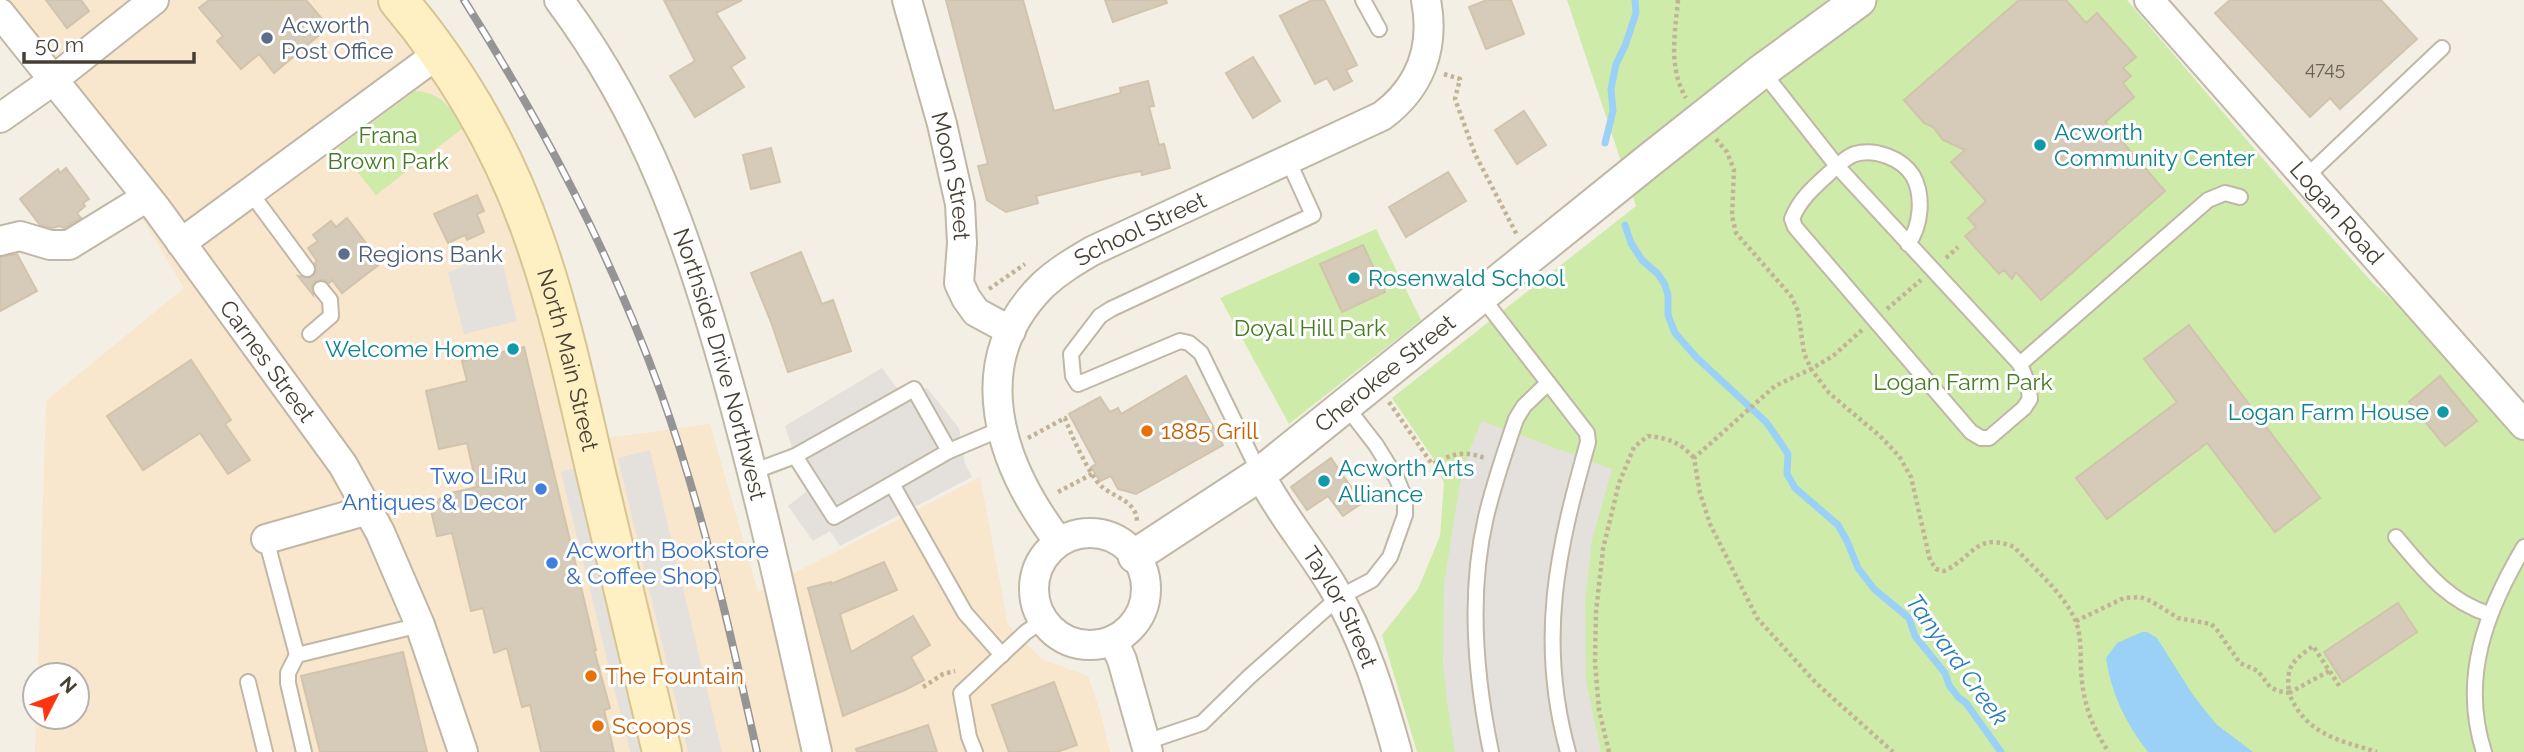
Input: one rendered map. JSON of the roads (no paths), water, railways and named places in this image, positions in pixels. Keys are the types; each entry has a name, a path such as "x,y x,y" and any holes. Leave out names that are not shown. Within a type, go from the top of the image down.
{"main road":[{"name":"North Main Street","path":"398,0 439,53 498,151 521,202 540,255 584,423 662,752"}],"street":[{"path":"0,118 154,0"},
{"name":"Northside Drive Northwest","path":"559,0 585,36 628,109 674,208 705,298 752,472 817,752"},
{"name":"Moon Street","path":"907,0 942,124 960,204 962,243 959,283 976,312 1011,331"},
{"name":"School Street","path":"1059,542 1032,503 1006,446 998,421 996,392 1000,364 1011,331 1027,304 1044,284 1092,251 1382,116 1405,96 1417,78 1427,50 1429,18 1426,0"},
{"name":"Cherokee Street","path":"1136,540 1260,474 1701,119 1859,0"},
{"name":"Logan Road","path":"2152,1 2524,425"},
{"name":"Carnes Street","path":"0,13 147,198 327,442 368,510 420,625 463,752"},
{"path":"181,243 439,53"},
{"path":"0,241 20,236 50,245 69,244 147,198"},
{"name":"Taylor Street","path":"1260,474 1269,493 1338,598 1362,642 1397,752"},
{"path":"266,539 368,510"},
{"path":"1091,533 1108,536 1123,543 1136,540 1145,579 1144,603 1138,618 1127,631 1113,640 1096,645 1062,637 1038,610 1034,591 1037,572 1045,555 1059,542 1074,535 1091,533"},
{"path":"1113,640 1122,660 1147,747"}],"lane":[{"path":"1363,0 1379,29"},
{"path":"2306,177 2442,48"},
{"path":"1762,71 1837,166 1908,244 2020,364 2028,384 2030,399 2024,408 1989,438 1981,439 1971,432 1795,227 1792,219 1799,205 1814,187 1837,166 1853,154 1883,154 1913,176 1920,218 1916,233 1908,244"},
{"path":"1260,474 1201,353 1189,343 1181,341 1078,384 1073,376 1071,354 1100,316 1111,309 1313,215 1288,160"},
{"path":"250,192 307,269"},
{"path":"2020,364 2208,200 2225,193 2240,197"},
{"path":"310,334 331,316 330,300 321,289"},
{"path":"1481,296 1587,433 1588,442 1568,512 1553,611 1553,678 1560,722 1569,752"},
{"path":"1491,752 1482,711 1475,633 1477,578 1486,519 1516,419 1524,405 1548,383"},
{"path":"752,472 794,456 914,389 949,451"},
{"path":"1147,747 1202,723 1338,598 1372,580 1390,557 1405,515 1405,499 1397,479 1376,445 1345,405"},
{"path":"794,456 834,517 949,451 1001,429"},
{"path":"892,484 965,613 1002,655"},
{"path":"2396,537 2439,586 2458,601 2489,614"},
{"path":"266,539 297,655 288,673 288,683 304,752"},
{"path":"2484,752 2474,721 2473,698 2489,614 2499,589 2524,547"},
{"path":"975,752 969,737 961,693 1026,632 1045,620"},
{"path":"297,655 420,625"},
{"path":"248,682 265,752"}],"water":[{"path":"2142,632 2157,638 2193,695 2216,724 2253,752 2148,752 2121,708 2106,658 2117,643"}],"waterway":[{"name":"Tanyard Creek","path":"1605,143 1613,111 1611,89 1616,64 1636,13 1635,0"},
{"name":"Tanyard Creek","path":"1625,225 1631,243 1642,260 1658,274 1665,285 1668,315 1675,333 1696,357 1766,422 1788,454 1787,474 1795,488 1838,525 1858,568 1874,589 1909,618 1915,636 2001,752"}],"railway":[{"path":"464,0 521,95 573,191 641,341 676,437 703,526 757,752"}],"place":[{"name":"Acworth Post Office","path":"267,38"},
{"name":"Acworth Community Center","path":"2040,145"},
{"name":"Regions Bank","path":"344,254"},
{"name":"Rosenwald School","path":"1354,278"},
{"name":"Welcome Home","path":"513,349"},
{"name":"Logan Farm House","path":"2443,412"},
{"name":"1885 Grill","path":"1147,431"},
{"name":"Acworth Arts Alliance","path":"1324,481"},
{"name":"Two LiRu Antiques & Decor","path":"541,489"},
{"name":"Acworth Bookstore & Coffee Shop","path":"552,563"},
{"name":"The Fountain","path":"591,676"},
{"name":"Scoops","path":"598,726"}],"park label":[{"name":"Frana Brown Park","path":"388,148"},
{"name":"Doyal Hill Park","path":"1310,328"},
{"name":"Logan Farm Park","path":"1963,382"}]}
